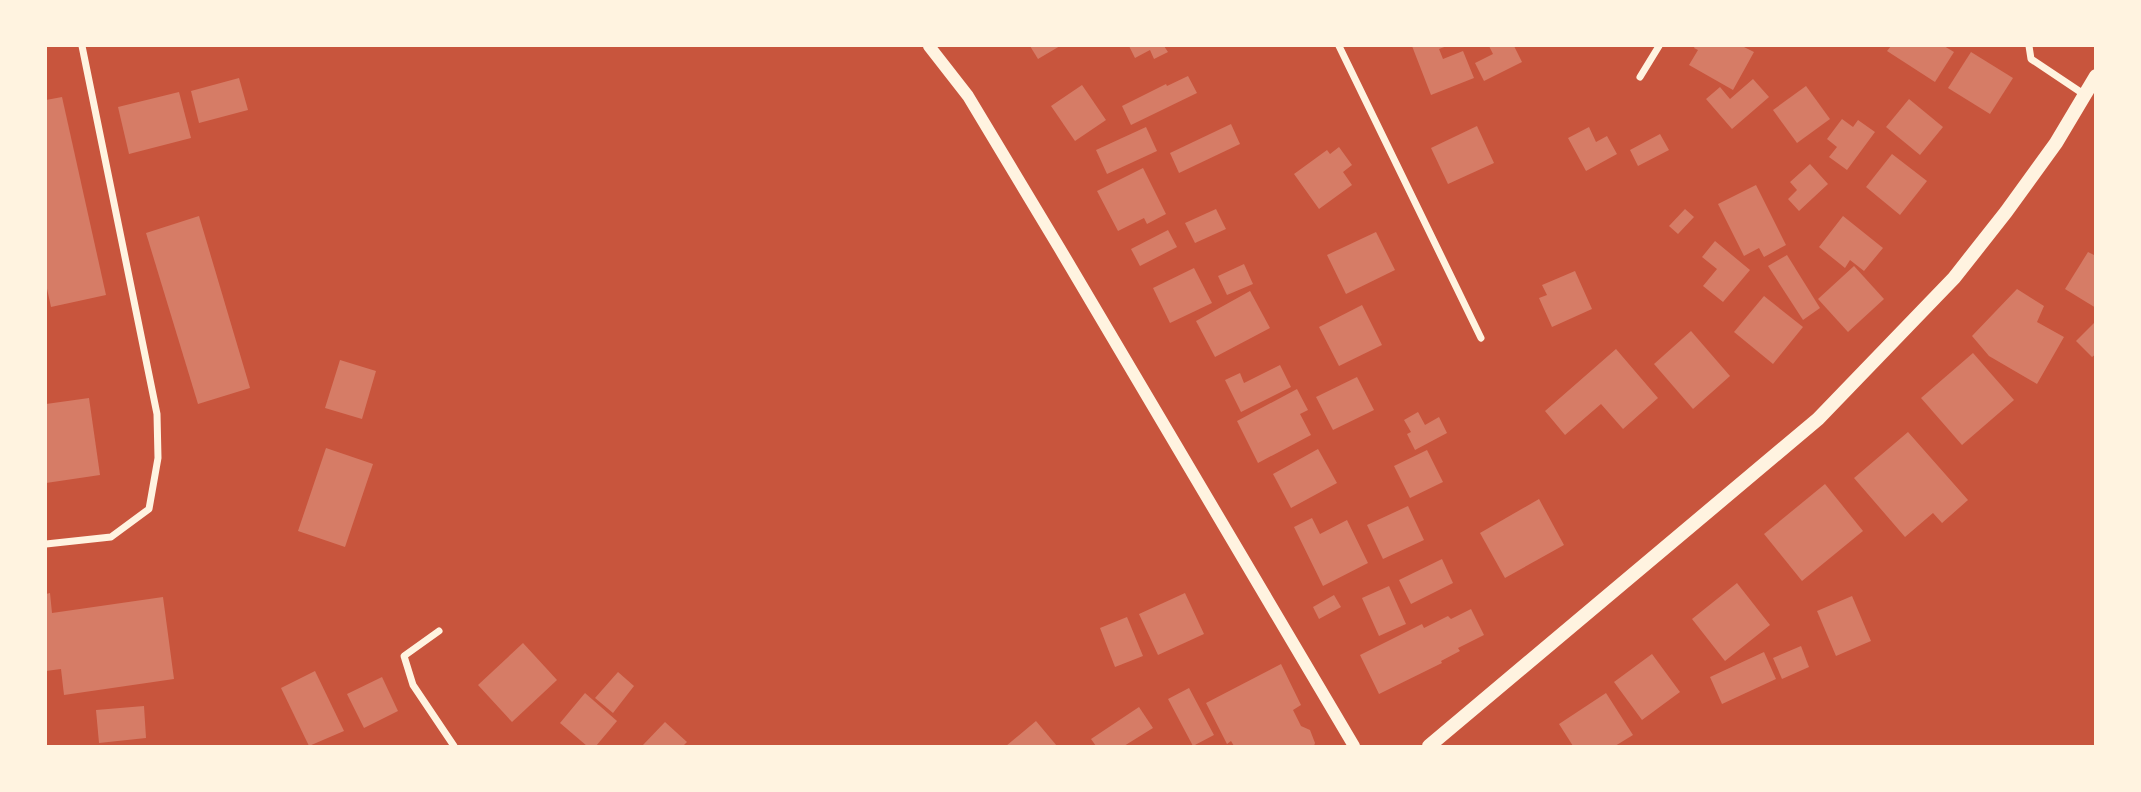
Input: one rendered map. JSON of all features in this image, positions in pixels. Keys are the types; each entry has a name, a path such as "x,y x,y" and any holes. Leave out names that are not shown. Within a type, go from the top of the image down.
{"main road":[{"path":"1429,747 1818,419 1954,278 2013,202 2086,95 2095,76"}],"street":[{"path":"46,544 111,537 149,509 158,458 157,414 82,46"},
{"path":"929,46 968,96 1354,747"},
{"path":"1339,46 1481,338"},
{"path":"1640,78 1659,46"},
{"path":"2029,46 2031,59 2086,95"},
{"path":"439,631 404,656 413,685 454,747"}],"building":[{"path":"1030,46 1060,46 1038,59"},
{"path":"1129,46 1164,46 1168,52 1154,59 1150,50 1135,58"},
{"path":"1412,46 1447,46 1439,49 1443,59 1463,51 1474,78 1431,95"},
{"path":"1489,46 1514,46 1522,62 1484,81 1475,63 1493,54"},
{"path":"1695,46 1742,46 1754,52 1733,90 1689,65 1698,50"},
{"path":"1891,46 1944,46 1954,52 1935,82 1887,51"},
{"path":"1971,52 2013,78 1990,114 1948,88"},
{"path":"1188,76 1197,93 1131,125 1122,106"},
{"path":"239,78 248,110 199,123 191,91"},
{"path":"1753,79 1769,97 1732,129 1706,99 1720,87 1730,99"},
{"path":"1082,85 1106,120 1075,141 1051,106"},
{"path":"1806,86 1830,119 1797,143 1773,110"},
{"path":"179,92 191,138 129,154 118,107"},
{"path":"62,97 106,295 51,307 46,284 46,100"},
{"path":"1909,99 1943,127 1920,155 1886,127"},
{"path":"1842,119 1853,127 1858,120 1875,132 1847,170 1829,157 1837,147 1827,139"},
{"path":"1231,124 1240,144 1179,173 1170,153"},
{"path":"1477,126 1494,163 1448,184 1431,148"},
{"path":"1146,127 1157,151 1107,174 1096,150"},
{"path":"1589,127 1596,142 1607,136 1617,154 1586,171 1568,138"},
{"path":"1660,134 1669,150 1638,166 1630,150"},
{"path":"1339,147 1352,165 1343,172 1352,185 1319,209 1294,174 1327,150 1330,154"},
{"path":"1892,154 1927,181 1900,215 1866,187"},
{"path":"1810,164 1828,184 1799,211 1788,199 1797,190 1790,182"},
{"path":"1143,168 1166,214 1147,224 1144,218 1118,231 1097,191"},
{"path":"1756,185 1786,245 1764,257 1759,248 1744,256 1718,204"},
{"path":"1216,209 1226,229 1195,243 1185,223"},
{"path":"1685,209 1694,217 1678,234 1669,226"},
{"path":"199,216 250,388 198,404 146,233"},
{"path":"1843,216 1883,248 1864,271 1850,260 1845,268 1819,247"},
{"path":"1168,230 1177,247 1140,266 1131,249"},
{"path":"1376,232 1395,270 1346,294 1327,255"},
{"path":"1715,241 1750,270 1723,302 1703,286 1717,269 1702,257"},
{"path":"2088,252 2096,256 2096,308 2065,289"},
{"path":"1787,255 1820,308 1803,320 1768,266"},
{"path":"1244,264 1253,284 1227,295 1218,276"},
{"path":"1854,266 1884,299 1848,332 1818,299"},
{"path":"1194,268 1212,303 1170,323 1153,288"},
{"path":"1575,271 1592,309 1552,327 1539,298 1547,295 1542,285"},
{"path":"2017,289 2044,306 2037,322 2064,337 2037,384 1989,356 1972,336"},
{"path":"1250,291 1270,328 1215,357 1196,321"},
{"path":"1764,296 1803,327 1773,364 1734,332"},
{"path":"1362,305 1382,345 1339,366 1319,327"},
{"path":"2096,321 2096,354 2092,357 2076,341"},
{"path":"1691,331 1730,376 1693,409 1654,364"},
{"path":"1616,349 1658,398 1623,429 1601,404 1565,435 1545,411"},
{"path":"1973,353 2014,400 1962,445 1921,398"},
{"path":"340,360 376,371 362,419 325,408"},
{"path":"1280,365 1291,387 1241,412 1225,380 1240,373 1244,383"},
{"path":"1357,377 1374,410 1333,430 1316,397"},
{"path":"1297,389 1308,410 1300,414 1311,435 1258,463 1237,421"},
{"path":"89,398 100,475 46,483 46,404"},
{"path":"1418,412 1425,425 1439,417 1447,433 1415,450 1407,434 1411,432 1404,420"},
{"path":"1908,432 1968,500 1942,523 1933,513 1905,537 1854,478"},
{"path":"326,448 373,464 345,547 298,531"},
{"path":"1318,449 1337,483 1291,508 1273,474"},
{"path":"1427,450 1443,482 1410,498 1394,466"},
{"path":"1825,484 1863,531 1802,581 1764,534"},
{"path":"1539,499 1564,545 1505,578 1480,533"},
{"path":"1408,506 1424,540 1383,559 1367,525"},
{"path":"1312,518 1320,534 1347,520 1368,563 1323,586 1294,527"},
{"path":"1442,559 1453,583 1411,604 1399,580"},
{"path":"1737,583 1770,625 1725,661 1692,619"},
{"path":"1389,586 1406,624 1379,636 1362,598"},
{"path":"50,593 52,613 163,597 174,679 64,695 61,669 46,671 46,594"},
{"path":"1185,593 1204,634 1158,655 1139,614"},
{"path":"1334,595 1341,607 1319,619 1313,607"},
{"path":"1852,596 1871,641 1836,656 1817,611"},
{"path":"1471,609 1484,635 1458,648 1460,651 1441,661 1442,663 1379,694 1360,655 1422,624 1424,628 1448,616 1451,619"},
{"path":"1127,617 1143,656 1115,667 1100,628"},
{"path":"523,643 557,680 512,722 478,685"},
{"path":"1801,646 1809,667 1782,679 1773,658"},
{"path":"1764,652 1776,679 1722,704 1710,677"},
{"path":"1652,654 1680,692 1642,720 1614,682"},
{"path":"1281,664 1301,705 1293,710 1301,726 1310,730 1314,746 1234,746 1231,741 1227,744 1206,703"},
{"path":"315,671 344,731 309,746 281,688"},
{"path":"618,672 634,686 613,713 595,698"},
{"path":"382,677 398,711 364,728 347,694"},
{"path":"1189,688 1214,735 1193,746 1168,699"},
{"path":"585,693 617,721 596,746 587,746 560,723"},
{"path":"1606,693 1633,735 1615,746 1573,746 1559,724"},
{"path":"144,706 146,738 99,743 96,710"},
{"path":"1139,707 1153,728 1124,746 1096,746 1091,739"},
{"path":"1036,721 1057,746 1006,746"},
{"path":"665,722 687,742 683,746 642,746"}]}
